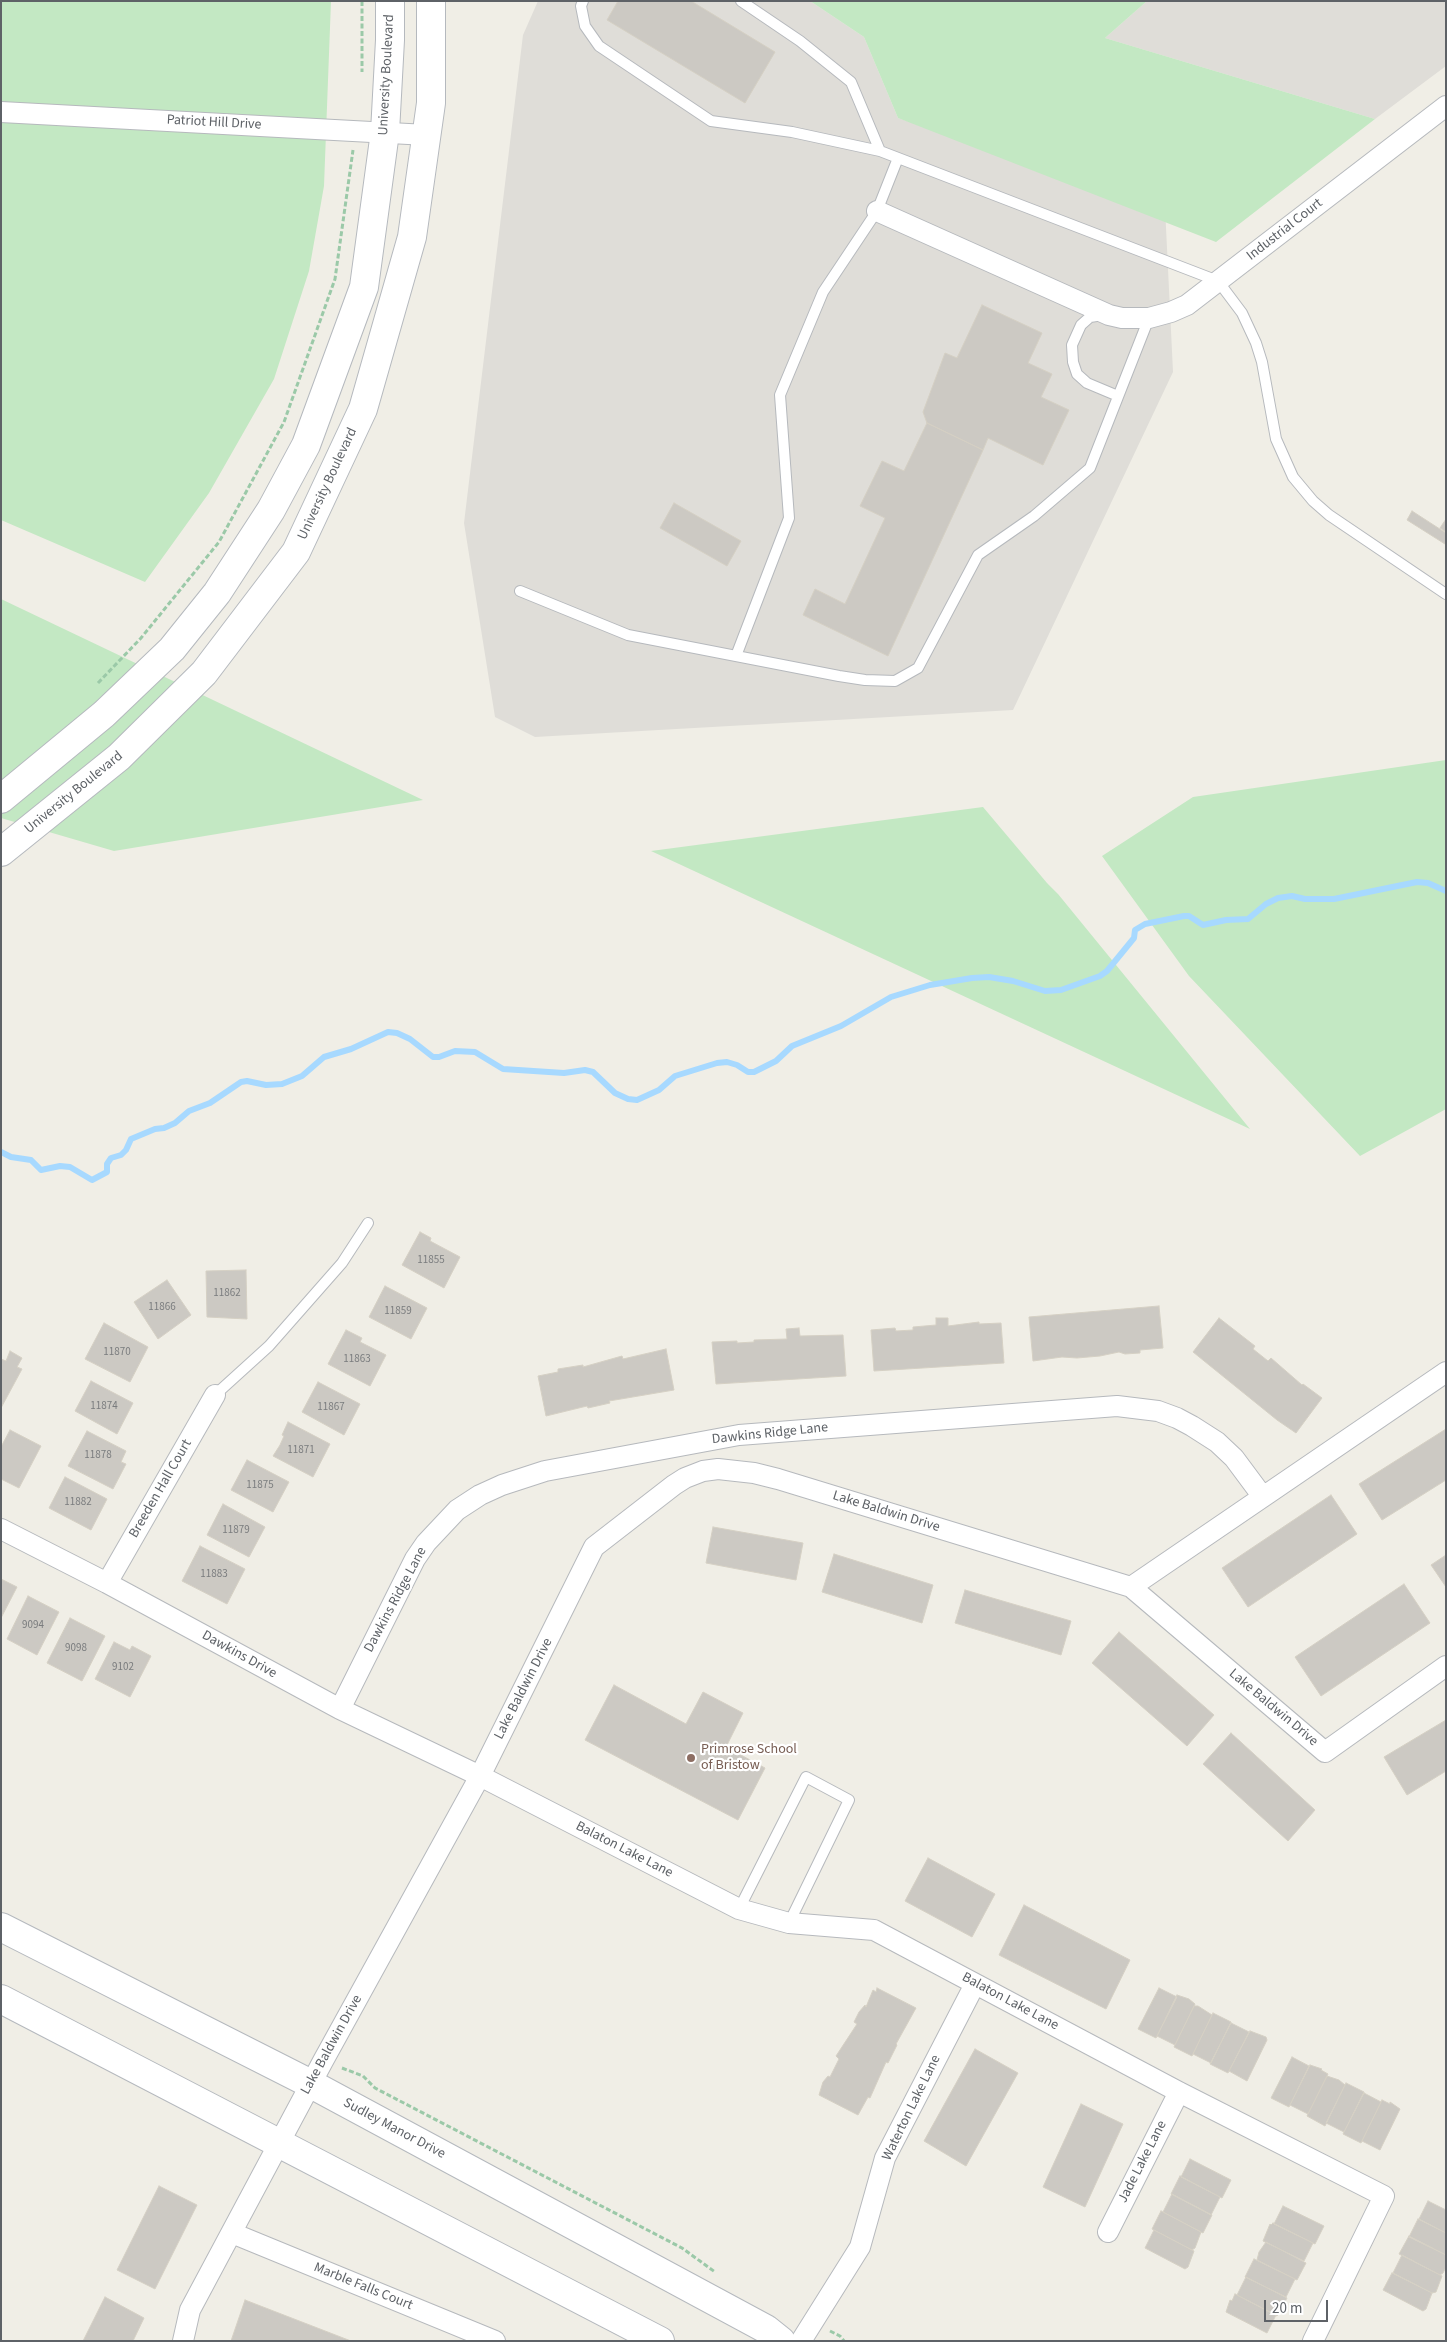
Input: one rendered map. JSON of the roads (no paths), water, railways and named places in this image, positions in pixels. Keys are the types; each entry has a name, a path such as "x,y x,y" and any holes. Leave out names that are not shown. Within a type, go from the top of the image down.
{"main road":[{"name":"University Boulevard","path":"1,799 104,714 172,649 216,593 271,510 306,445 364,287 385,132 390,1"},
{"name":"University Boulevard","path":"1,852 119,757 204,673 296,552 363,409 412,237 432,103 431,1"},
{"name":"Sudley Manor Drive","path":"1,1927 311,2084 766,2329 781,2341"},
{"path":"1,1999 660,2341"}],"street":[{"name":"Industrial Court","path":"877,211 1109,315 1122,318 1149,318 1187,305 1446,106"},
{"name":"Patriot Hill Drive","path":"1,112 427,135"},
{"path":"1131,1587 1446,1372"},
{"name":"Breeden Hall Court","path":"107,1583 215,1395"},
{"name":"Dawkins Ridge Lane","path":"340,1710 415,1559 431,1538 457,1510 480,1495 502,1485 545,1471 739,1435 1117,1406 1158,1411 1192,1426 1217,1442 1234,1458 1263,1497"},
{"name":"Lake Baldwin Drive","path":"183,2341 190,2310 279,2142 480,1776 594,1547 674,1485 704,1471 730,1470 778,1479 1131,1587 1325,1752 1446,1666"},
{"name":"Dawkins Drive","path":"1,1529 107,1583 340,1710 480,1776"},
{"name":"Balaton Lake Lane","path":"480,1776 739,1909 789,1923 874,1930 1179,2092 1384,2196 1314,2341"},
{"name":"Waterton Lake Lane","path":"801,2341 860,2247 885,2158 975,1984"},
{"name":"Jade Lake Lane","path":"1108,2232 1179,2092"},
{"name":"Marble Falls Court","path":"232,2233 495,2341"}],"lane":[{"path":"583,1 581,6 585,26 599,46 711,121 792,132 880,151 1218,281 1242,313 1256,343 1262,362 1276,439 1293,477 1313,501 1329,515 1446,594"},
{"path":"741,1 800,40 851,82 880,151"},
{"path":"736,656 789,518 780,395 823,292 877,211 898,158"},
{"name":"Industrial Court","path":"1109,315 1090,317 1081,325 1072,345 1073,362 1077,374 1087,383 1118,396"},
{"path":"520,591 628,635 865,680 895,681 918,668 978,555 1034,516 1090,468 1149,318"},
{"path":"215,1395 270,1346 342,1263 368,1223"},
{"path":"739,1909 806,1777 849,1800 789,1923"}],"waterway":[{"path":"1,1152 11,1157 31,1160 41,1170 60,1166 70,1167 92,1180 107,1172 107,1164 111,1158 121,1155 126,1150 131,1139 175,1123 189,1111 210,1103 241,1082 247,1081 266,1085 282,1084 302,1076 324,1057 351,1049 388,1032 397,1033 410,1039 433,1057 439,1057 455,1051 475,1052 503,1069 564,1073 585,1070 593,1072 615,1093 628,1099 637,1100 659,1090 675,1076 717,1063 727,1062 737,1065 748,1072 754,1072 776,1061 792,1046 841,1026 891,997 930,985 989,977 1013,981 1045,991 1061,990 1100,976 1107,971 1134,938 1135,930 1145,924 1184,916 1189,916 1203,925 1226,920 1248,919 1266,904 1278,898 1292,896 1305,899 1334,899 1417,882 1428,883 1446,891"}],"place":[{"name":"Primrose School of Bristow","path":"691,1758"}]}
